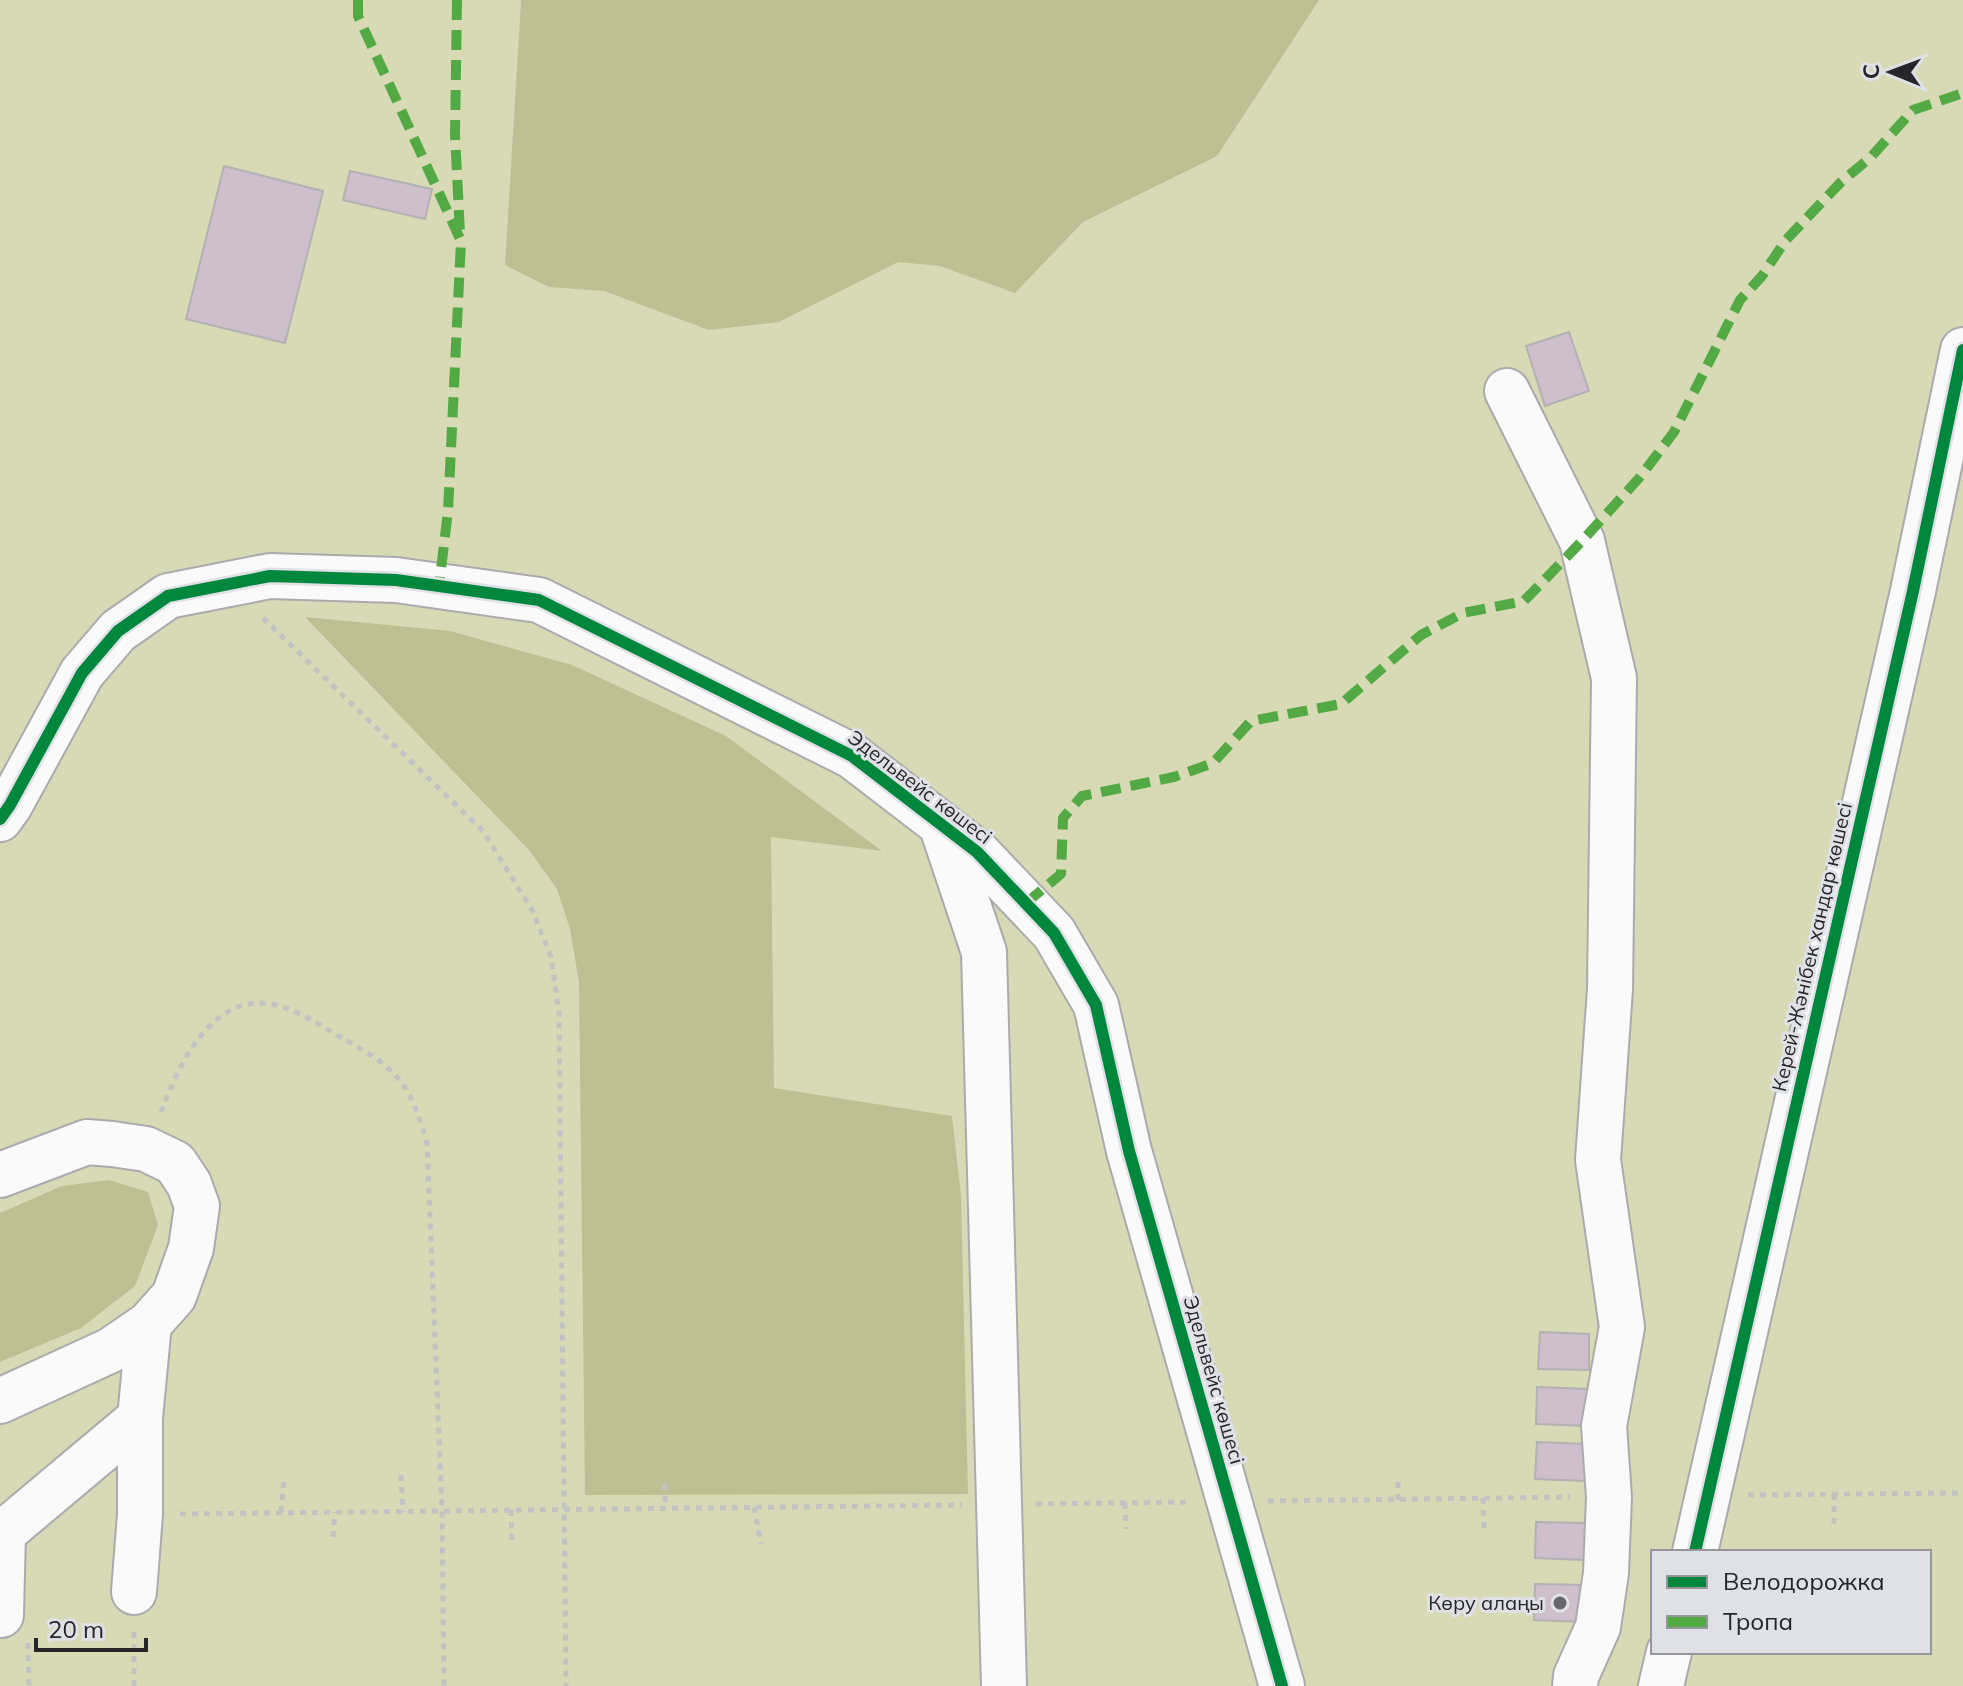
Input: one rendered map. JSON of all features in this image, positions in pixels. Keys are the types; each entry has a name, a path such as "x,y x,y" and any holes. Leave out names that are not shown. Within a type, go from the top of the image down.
{"street":[{"name":"Керей-Жәнібек хандар көшесі","path":"1696,1550 1913,591 1963,350"},
{"path":"1507,391 1582,541 1614,678 1610,989 1598,1160 1622,1327 1604,1426 1609,1497 1606,1573 1598,1627 1576,1676 1575,1686"},
{"name":"Эдельвейс көшесі","path":"0,819 82,673 118,631 168,596 270,576 396,580 539,600 852,756 977,852 1054,933 1096,1005 1129,1151 1282,1686"},
{"path":"941,824 984,952 1004,1686"},
{"path":"0,1175 87,1142 146,1149 175,1163 189,1184 197,1206 191,1248 174,1296 149,1324 111,1350 0,1401"},
{"path":"134,1592 140,1514 140,1418 149,1324"},
{"path":"1,1615 3,1533 140,1418"},
{"path":"1661,1686 1669,1654"}],"path":[{"path":"228,585 483,831 532,910 551,957 559,1012 566,1686"},
{"path":"146,1149 168,1091 189,1048 215,1020 244,1006 273,1004 298,1012 372,1055 398,1075 415,1103 427,1143 442,1511 444,1686"},
{"path":"401,1475 403,1512"},
{"path":"281,1512 284,1480"},
{"path":"1398,1480 1398,1500"},
{"path":"664,1484 666,1508"},
{"path":"1709,1496 1963,1493"},
{"path":"1834,1494 1834,1530"},
{"path":"1483,1498 1484,1529"},
{"path":"140,1514 1528,1498"},
{"path":"1125,1503 1126,1529"},
{"path":"754,1507 761,1544"},
{"path":"511,1510 512,1545"},
{"path":"333,1537 335,1512"},
{"path":"134,1592 134,1686"}],"green space":[{"path":"0,0 521,0 510,188 1006,0 1963,0 1963,1686 0,1686"},
{"path":"521,0 1319,0 1217,156 1083,222 1015,293 940,266 898,262 779,322 709,330 604,291 549,287 505,265"},
{"path":"305,617 450,631 572,665 726,736 882,851 771,837 774,1088 952,1116 961,1196 968,1494 585,1495 579,982 570,929 557,889 529,850"},
{"path":"109,1180 148,1192 158,1225 135,1286 81,1328 0,1362 0,1213 62,1186"}],"building":[{"path":"224,166 323,191 285,343 186,319"},
{"path":"350,171 432,189 425,219 343,200"},
{"path":"1569,332 1589,391 1545,406 1526,346"},
{"path":"1540,1332 1589,1334 1589,1370 1538,1369"},
{"path":"1537,1387 1587,1389 1587,1426 1536,1424"},
{"path":"1537,1442 1586,1444 1586,1481 1535,1479"},
{"name":"Көру алаңы","path":"1536,1522 1586,1523 1585,1560 1535,1558"},
{"name":"Көру алаңы","path":"1535,1584 1586,1585 1584,1622 1534,1620"}],"marked path":[{"path":"358,0 358,16 461,241 448,511 439,586"},
{"path":"457,0 455,135 460,233"},
{"path":"1026,903 1061,874 1063,818 1082,796 1174,777 1213,763 1251,721 1341,704 1421,635 1463,613 1524,601 1640,477 1674,432 1740,300 1762,276 1785,241 1841,182 1871,157 1913,110 1963,93"}],"cycle path":[{"path":"1695,1550 1913,591 1963,350"},
{"path":"0,819 82,673 118,631 168,596 270,576 396,580 539,600 852,756 977,852 1054,933 1096,1005 1129,1151 1282,1686"}],"place":[{"name":"Көру алаңы","path":"1560,1603"}]}
